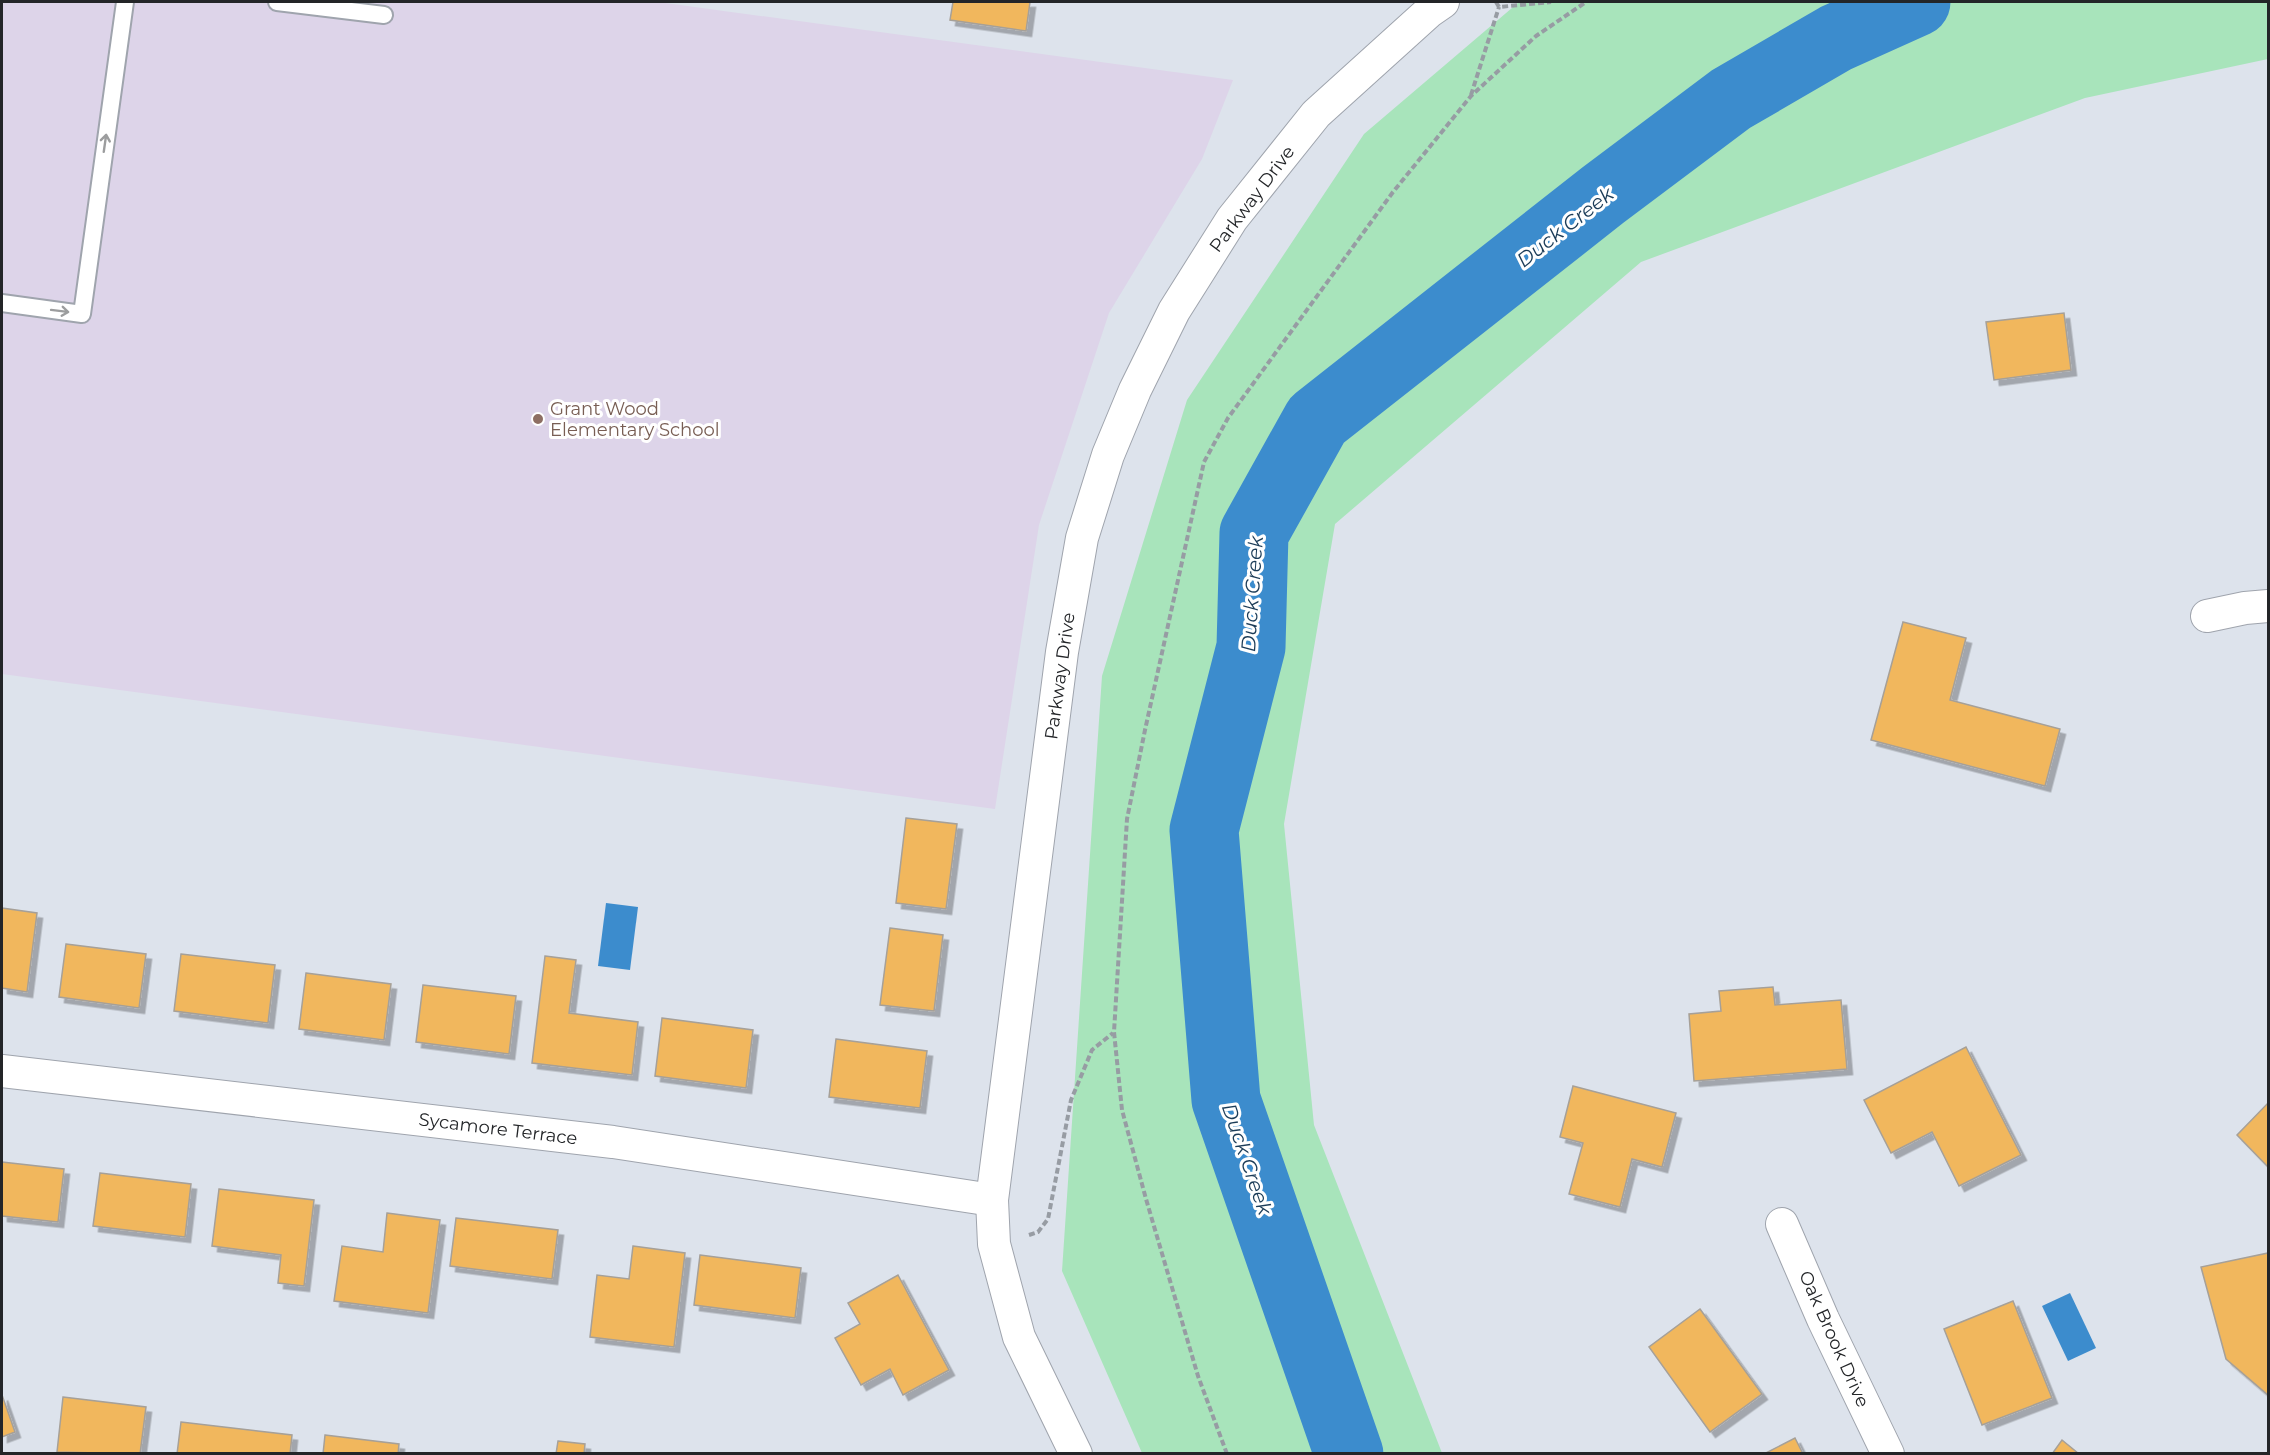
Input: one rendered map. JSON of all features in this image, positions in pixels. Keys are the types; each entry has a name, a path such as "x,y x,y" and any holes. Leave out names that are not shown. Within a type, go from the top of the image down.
{"street":[{"name":"Parkway Drive","path":"1076,1454 1019,1337 994,1244 992,1200 1062,652 1082,538 1108,454 1135,390 1174,311 1232,219 1316,114 1430,11 1443,2"},
{"path":"2207,616 2268,606"},
{"name":"Sycamore Terrace","path":"2,1071 613,1142 992,1200"},
{"name":"Oak Brook Drive","path":"1782,1224 1823,1318 1888,1454"}],"lane":[{"path":"2,303 82,314 125,2"},
{"path":"277,2 384,15"}],"path":[{"path":"1471,96 1499,7 1496,2"},
{"path":"1499,7 1551,2"},
{"path":"1227,1454 1198,1376 1122,1110 1114,1032 1127,819 1144,730 1204,462 1228,418 1393,192 1471,96 1536,36 1586,2"},
{"path":"994,1244 1038,1232 1048,1219 1071,1100 1092,1050 1114,1032"}],"shaded area":[{"name":"Grant Wood Elementary School","path":"2,2 658,2 1233,80 1202,159 1109,313 1039,525 995,809 2,674"}],"green space":[{"path":"1519,2 2268,2 2268,59 2085,98 1641,262 1335,524 1284,824 1314,1125 1442,1453 1142,1453 1062,1271 1102,676 1187,400 1364,134"}],"water":[{"path":"606,903 638,907 630,970 598,966"},
{"path":"2070,1293 2096,1348 2068,1361 2042,1306"}],"building":[{"path":"953,2 1030,2 1026,31 950,20"},
{"path":"2064,313 2071,370 1994,380 1986,322"},
{"path":"1903,622 1966,638 1950,700 2060,729 2045,786 1871,740"},
{"path":"906,818 957,824 946,909 896,903"},
{"path":"2,908 37,913 27,992 2,988"},
{"path":"890,928 943,935 934,1011 880,1005"},
{"path":"66,944 146,954 139,1008 59,997"},
{"path":"181,954 275,965 268,1023 174,1011"},
{"path":"545,956 576,960 569,1013 638,1022 632,1075 532,1063"},
{"path":"306,973 391,984 384,1040 299,1029"},
{"path":"423,985 516,996 509,1054 416,1042"},
{"path":"1773,987 1775,1005 1841,1000 1847,1069 1694,1081 1689,1014 1721,1011 1719,991"},
{"path":"662,1018 753,1030 746,1088 655,1076"},
{"path":"836,1039 927,1051 920,1108 829,1097"},
{"path":"1966,1047 2021,1155 1959,1186 1932,1132 1891,1153 1864,1100"},
{"path":"1573,1086 1676,1113 1662,1167 1632,1159 1620,1207 1569,1194 1583,1143 1560,1137"},
{"path":"2268,1103 2268,1167 2237,1135"},
{"path":"2,1162 64,1169 58,1222 2,1216"},
{"path":"100,1173 191,1184 185,1237 93,1226"},
{"path":"219,1189 314,1200 304,1286 278,1283 281,1255 212,1246"},
{"path":"387,1213 440,1220 428,1313 334,1301 342,1246 383,1252"},
{"path":"456,1218 558,1230 552,1279 450,1266"},
{"path":"633,1246 685,1253 674,1347 590,1337 597,1275 629,1279"},
{"path":"2268,1253 2268,1395 2226,1359 2201,1267"},
{"path":"700,1255 801,1268 795,1318 694,1305"},
{"path":"898,1275 949,1370 903,1395 890,1369 861,1385 835,1338 860,1324 848,1303"},
{"path":"2013,1301 2052,1398 1982,1425 1944,1329"},
{"path":"1700,1309 1762,1394 1710,1432 1649,1347"},
{"path":"2,1395 15,1432 2,1437"},
{"path":"63,1397 146,1407 140,1454 57,1452"},
{"path":"181,1422 292,1435 290,1454 177,1454"},
{"path":"325,1435 399,1444 398,1454 323,1454"},
{"path":"1795,1438 1803,1454 1764,1454"},
{"path":"2062,1440 2079,1454 2052,1454"},
{"path":"558,1441 585,1444 584,1454 556,1454"}],"waterway":[{"name":"Duck Creek","path":"1349,1454 1226,1100 1204,830 1251,647 1254,533 1317,420 1603,195 1731,99 1836,38 1916,2"}],"place":[{"name":"Grant Wood Elementary School","path":"538,419"}]}
